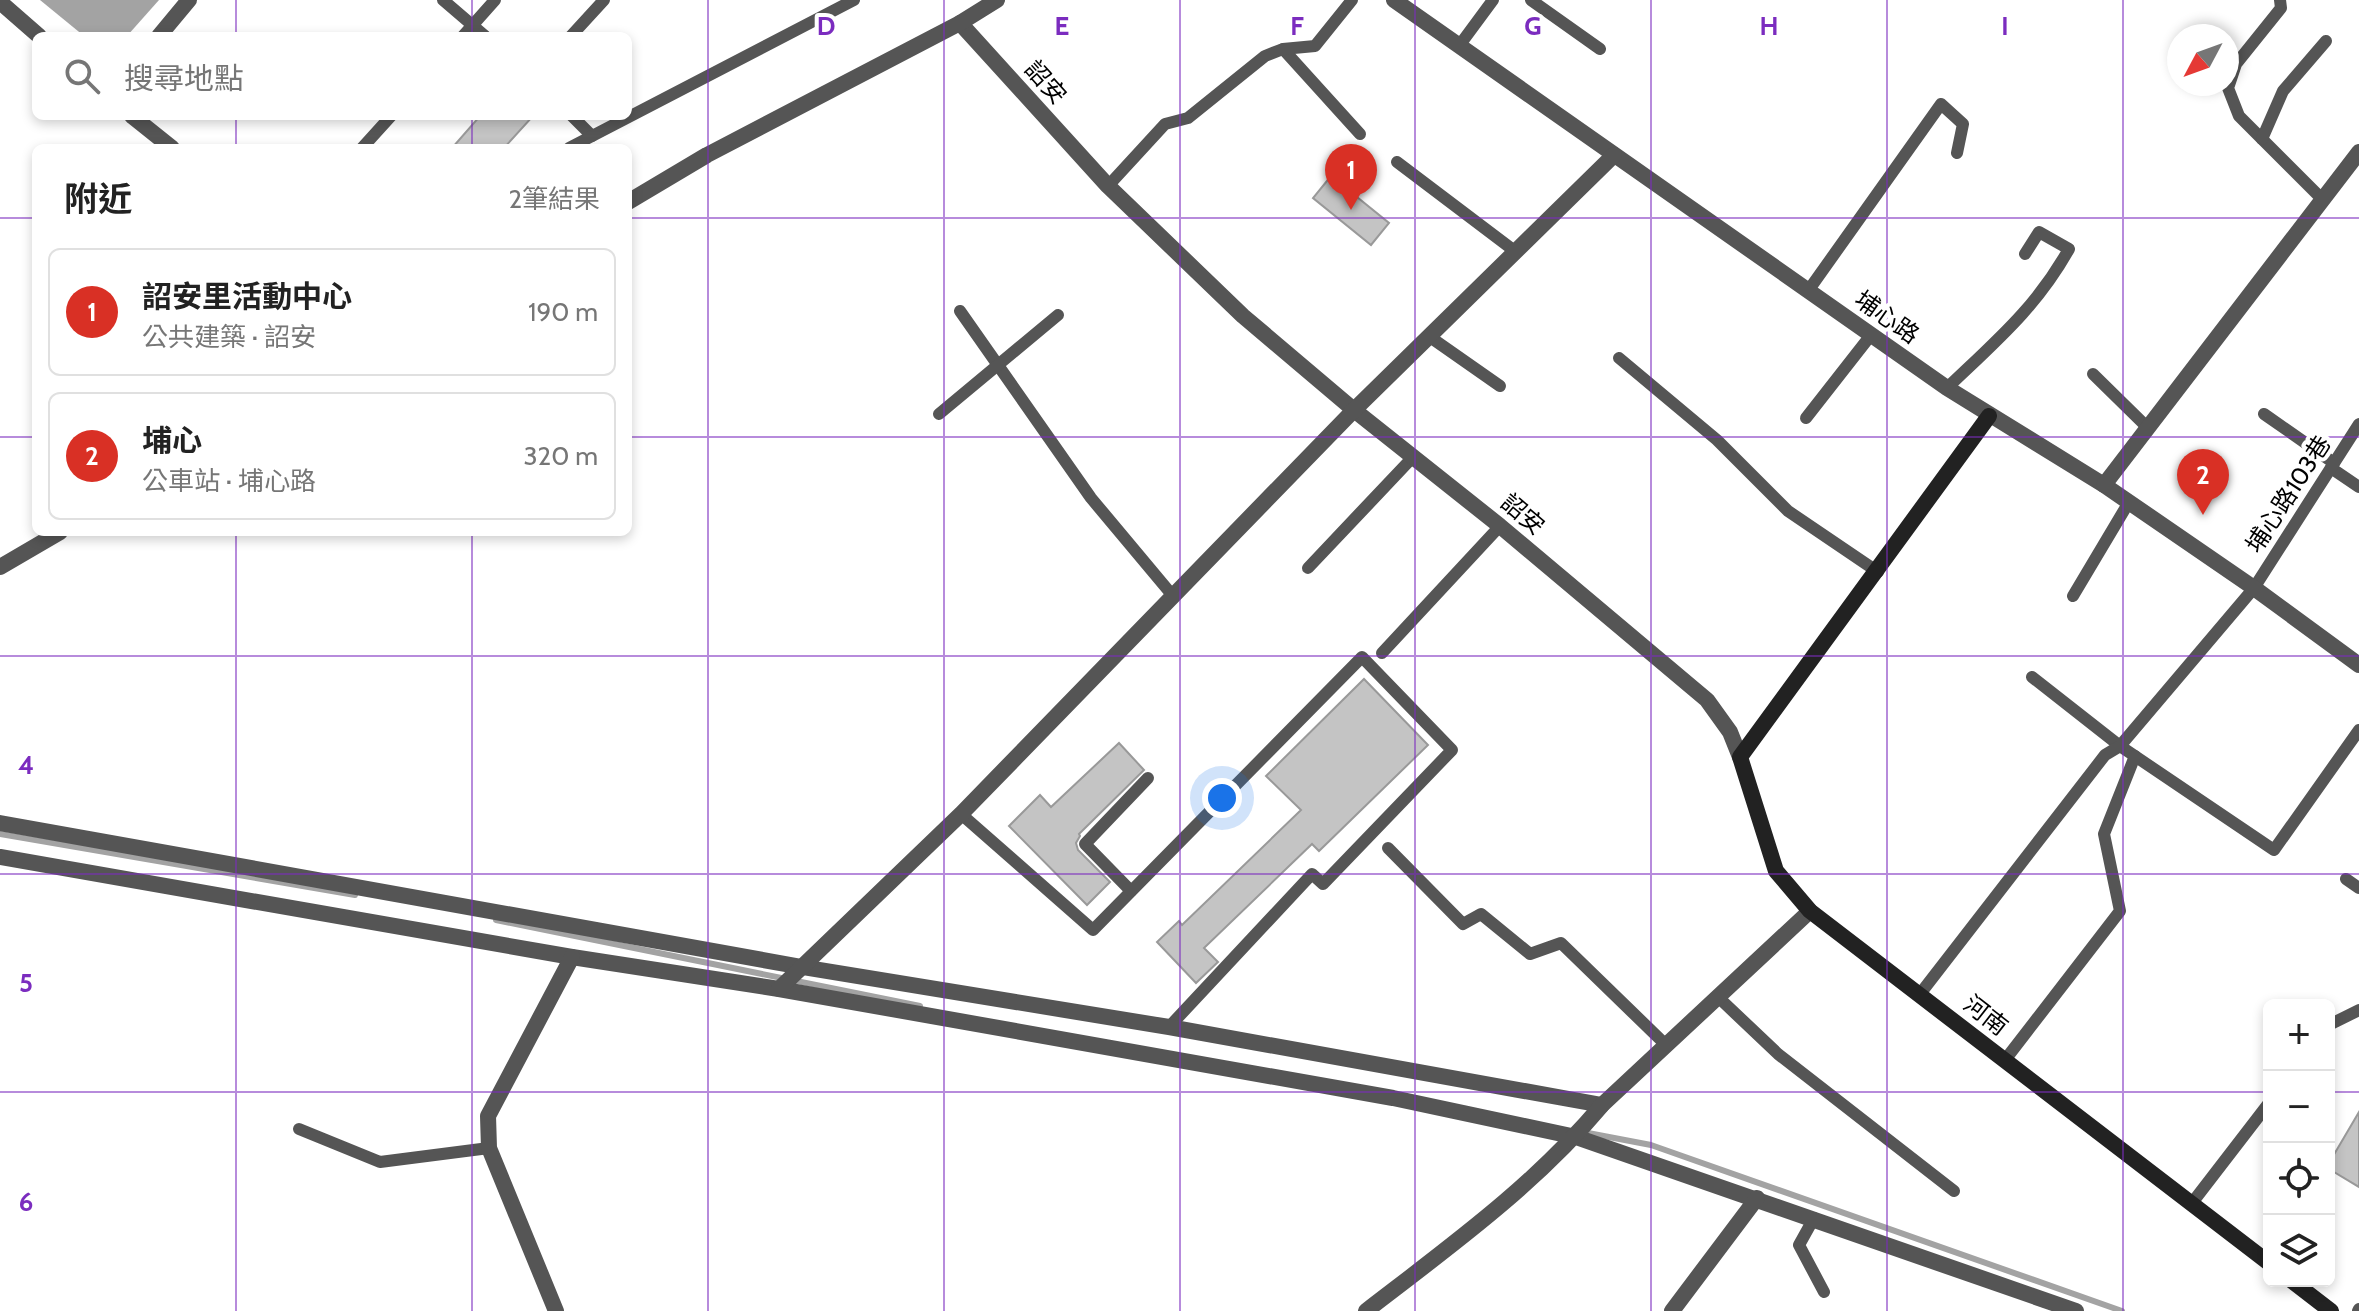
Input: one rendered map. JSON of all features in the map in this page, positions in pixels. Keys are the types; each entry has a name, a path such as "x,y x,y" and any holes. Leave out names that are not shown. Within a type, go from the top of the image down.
{"street":[{"path":"162,32 189,0"},
{"path":"632,200 707,155 960,23 997,0"},
{"name":"埔心路","path":"1394,0 1947,388 2104,485 2359,665"},
{"path":"0,2 34,32"},
{"name":"詔安","path":"960,23 1108,186 1243,316 1707,700 1730,732 1740,757"},
{"path":"137,120 167,144"},
{"path":"2104,485 2359,152"},
{"path":"779,989 961,814 1354,410 1614,155"},
{"path":"1740,757 1989,416"},
{"path":"0,567 53,536"},
{"name":"河南","path":"1740,757 1776,871 1810,911 2263,1258"},
{"path":"0,823 802,967 1169,1027 1602,1105"},
{"path":"0,857 572,957 779,989 1393,1098 1576,1137 2076,1311"},
{"path":"1366,1311 1497,1211 1576,1137 1602,1105 1810,911"},
{"path":"556,1311 489,1148 488,1116 572,957"},
{"path":"1672,1311 1757,1198"},
{"path":"2300,1287 2331,1311"}],"lane":[{"path":"443,0 481,32"},
{"path":"467,32 495,0"},
{"path":"575,32 604,0"},
{"path":"632,115 854,0"},
{"path":"1108,186 1165,124 1188,118 1265,56 1283,49 1315,46 1352,0"},
{"path":"1459,46 1493,0"},
{"path":"1531,0 1600,49"},
{"path":"2280,0 2281,8 2236,64 2228,88 2239,116 2323,200"},
{"path":"2262,139 2283,91 2326,41"},
{"path":"1283,49 1360,134"},
{"path":"1808,291 1941,104 1963,124 1957,153"},
{"path":"366,144 387,120"},
{"path":"576,120 592,136"},
{"path":"577,144 623,120"},
{"path":"1397,162 1516,252"},
{"path":"1947,388 2023,316 2051,281 2069,249 2039,232 2025,254"},
{"path":"960,311 1091,498 1173,596"},
{"path":"939,414 1058,315"},
{"path":"1806,418 1871,335"},
{"path":"1430,337 1500,386"},
{"path":"1619,358 1717,440 1788,511 1878,572"},
{"path":"2093,374 2148,428"},
{"path":"2264,414 2359,487"},
{"name":"埔心路103巷","path":"1920,994 2105,755 2120,746 2254,588 2359,424"},
{"path":"1308,568 1413,457"},
{"path":"2073,596 2129,502"},
{"path":"1382,653 1500,526"},
{"path":"961,814 1093,930 1362,657 1452,750 1323,884 1312,874 1169,1027"},
{"path":"2032,677 2120,746 2274,850 2359,730"},
{"path":"2005,1060 2120,911 2104,834 2135,756"},
{"path":"1131,891 1085,844 1148,778"},
{"path":"1388,848 1463,924 1481,914 1530,954 1561,943 1666,1045"},
{"path":"2346,879 2359,888"},
{"path":"1718,997 1778,1054 1954,1191"},
{"path":"2335,1022 2359,1010"},
{"path":"2192,1203 2263,1111"},
{"path":"299,1129 380,1162 489,1148"},
{"path":"1814,1218 1799,1245 1824,1292"}],"shaded area":[{"path":"40,0 159,0 131,32 79,32"}],"building":[{"path":"476,120 529,120 508,144 456,144"},
{"path":"1331,176 1389,223 1371,245 1313,198"},
{"path":"1364,679 1428,745 1319,851 1312,844 1204,948 1218,962 1196,983 1157,942 1179,921 1182,925 1301,810 1266,776"},
{"path":"1119,743 1144,770 1079,834 1076,843 1078,850 1110,882 1087,905 1009,826 1040,795 1051,807"},
{"path":"2359,1112 2359,1187 2335,1173 2335,1153"}],"waterway":[{"path":"0,834 355,895"},
{"path":"496,920 920,1006"},
{"path":"1588,1133 1651,1145 2122,1311"}],"place":[{"name":"詔安里活動中心","path":"1351,210"},
{"name":"埔心","path":"2203,515"}]}
